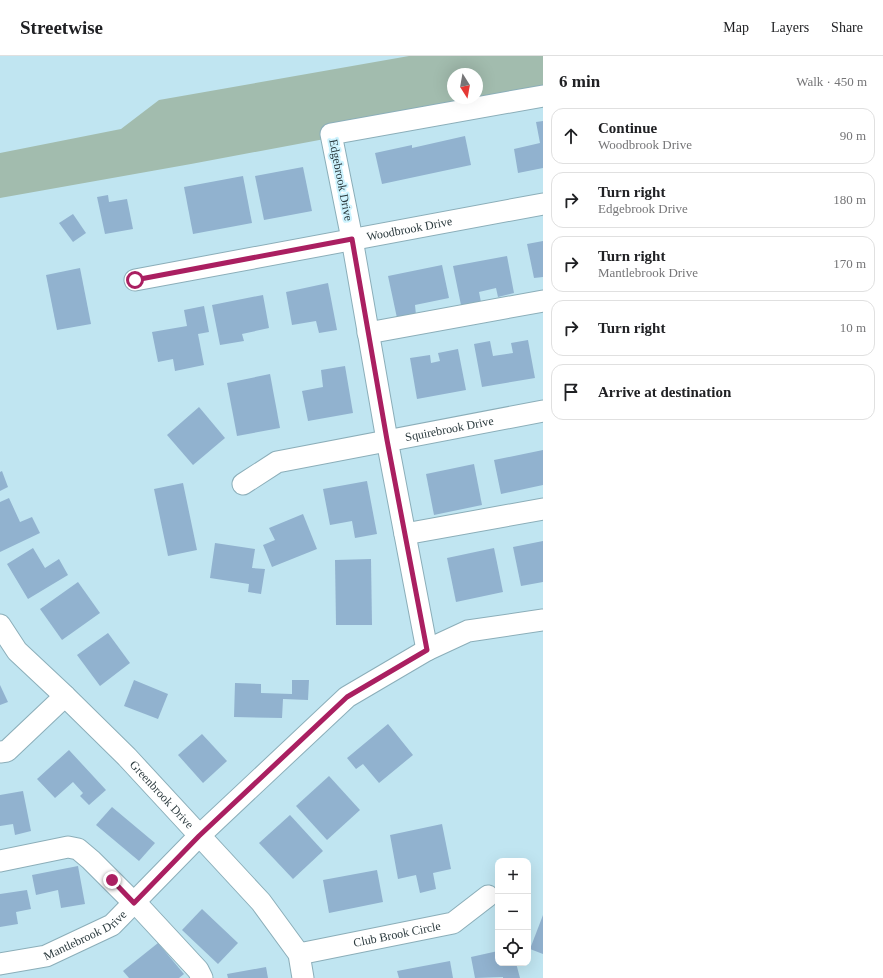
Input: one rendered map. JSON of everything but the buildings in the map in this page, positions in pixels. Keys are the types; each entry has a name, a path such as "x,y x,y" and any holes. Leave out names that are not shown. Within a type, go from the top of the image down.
{"street":[{"name":"Edgebrook Drive","path":"427,650 387,440 352,239 331,134 543,96"},
{"name":"Woodbrook Drive","path":"135,280 543,204"},
{"path":"368,334 543,301"},
{"name":"Squirebrook Drive","path":"243,484 277,462 543,411"},
{"path":"405,534 543,509"},
{"name":"Mantlebrook Drive","path":"0,964 46,956 112,925 199,836 347,697 427,650 468,630 543,620"},
{"name":"Greenbrook Drive","path":"0,626 17,651 127,757 261,902 299,954 303,978"},
{"path":"0,752 7,751 65,696"},
{"path":"0,861 68,847 78,850 91,860 135,902 198,970 202,978"},
{"name":"Club Brook Circle","path":"299,954 453,923 488,896"}],"green space":[{"path":"409,56 543,56 543,98 0,198 0,153 121,129 159,100"}],"route":[{"path":"112,880 134,903 199,836 347,697 427,650 387,440 352,239 135,280"}]}
